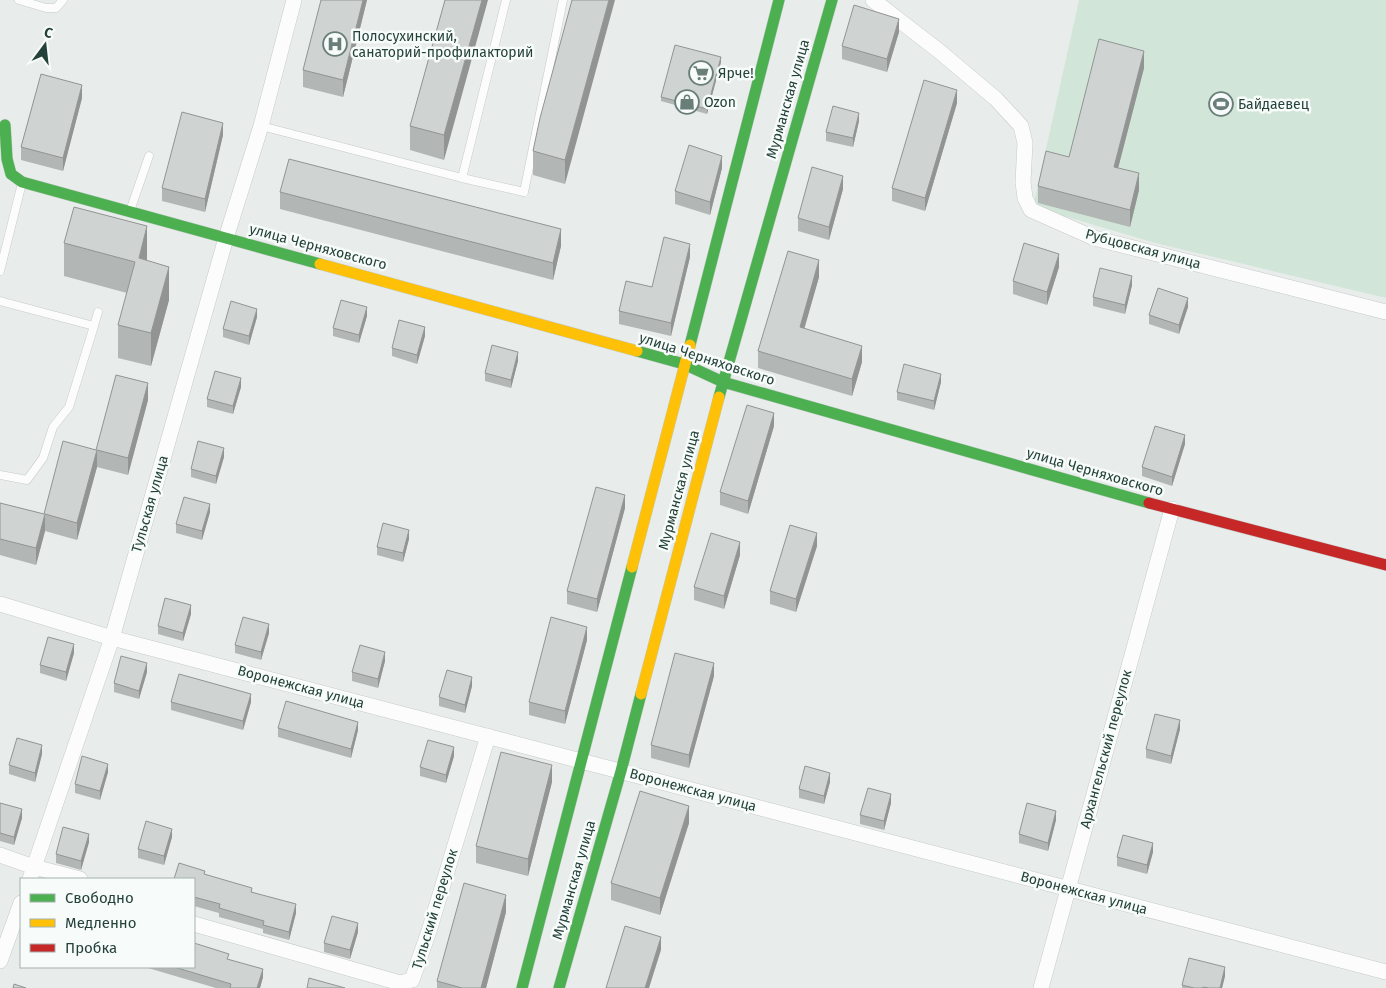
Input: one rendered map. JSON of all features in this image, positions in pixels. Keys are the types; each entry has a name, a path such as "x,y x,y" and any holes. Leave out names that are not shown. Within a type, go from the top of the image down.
{"main road":[{"name":"Мурманская улица","path":"522,988 779,0"},
{"name":"Мурманская улица","path":"560,988 621,771 723,382 832,0"},
{"path":"3,123 7,159 11,174 22,182"},
{"name":"улица Черняховского","path":"22,182 684,364 723,382 1172,509 1386,565"}],"street":[{"name":"Тульская улица","path":"32,873 112,638 226,238 262,126 294,0"},
{"name":"Рубцовская улица","path":"872,0 939,51 996,99 1021,126 1025,143 1022,182 1025,198 1032,210 1094,238 1386,312"},
{"name":"Архангельский переулок","path":"1041,988 1172,509"},
{"name":"Воронежская улица","path":"0,604 112,638 1386,972"},
{"name":"Тульский переулок","path":"195,924 400,983 412,980 488,736"},
{"path":"0,855 32,873 72,878"},
{"path":"0,961 20,905"}],"lane":[{"path":"19,0 46,8 56,8 63,0"},
{"path":"462,178 506,0"},
{"path":"262,126 462,178 524,192 563,0"},
{"path":"130,211 149,156"},
{"path":"0,272 22,182"},
{"path":"0,301 94,326"},
{"path":"0,475 27,480 43,458 53,427 69,407 98,312"}],"green space":[{"name":"Байдаевец","path":"1079,0 1386,0 1386,298 1155,243 1033,207"}],"building":[{"name":"Полосухинский, санаторий-профилакторий","path":"321,0 363,0 343,80 303,70"},
{"path":"445,0 482,0 444,135 410,126"},
{"path":"572,0 609,0 565,160 533,151"},
{"path":"854,5 899,19 887,59 842,46"},
{"path":"1099,39 1144,51 1114,167 1139,173 1130,210 1038,186 1046,151 1069,157"},
{"path":"675,45 721,57 707,109 661,97"},
{"path":"41,74 82,85 63,158 21,147"},
{"path":"924,80 957,90 925,198 892,188"},
{"path":"833,106 859,113 853,138 826,132"},
{"path":"182,112 223,123 205,199 162,188"},
{"path":"689,145 722,156 710,202 675,191"},
{"path":"289,159 561,229 553,263 280,192"},
{"path":"812,167 843,176 829,227 798,218"},
{"path":"74,207 147,226 139,258 169,267 151,333 118,325 135,262 64,243"},
{"path":"664,237 690,244 671,323 619,311 626,281 652,287"},
{"path":"1024,243 1059,254 1047,292 1013,281"},
{"path":"788,251 819,260 800,327 862,346 852,379 758,351"},
{"path":"1100,268 1132,276 1125,305 1093,297"},
{"path":"1158,288 1188,298 1179,325 1149,315"},
{"path":"341,300 367,307 359,335 333,328"},
{"path":"231,301 257,309 249,336 223,329"},
{"path":"399,320 425,327 417,355 392,348"},
{"path":"492,345 518,352 511,380 485,373"},
{"path":"904,364 941,374 934,401 897,392"},
{"path":"215,371 241,378 233,406 207,399"},
{"path":"116,375 148,383 128,458 97,450 77,523 45,514 36,548 0,539 0,503 44,514 63,441 96,450"},
{"path":"747,405 774,413 748,501 720,492"},
{"path":"1155,426 1185,435 1172,477 1142,467"},
{"path":"198,441 224,448 216,476 191,469"},
{"path":"596,487 625,495 597,599 567,591"},
{"path":"184,497 210,504 202,531 176,524"},
{"path":"383,523 409,530 403,553 377,547"},
{"path":"790,525 817,533 796,599 770,591"},
{"path":"711,533 740,542 724,596 694,587"},
{"path":"165,598 191,605 183,633 158,626"},
{"path":"243,617 269,624 261,652 235,645"},
{"path":"551,617 587,627 565,711 529,702"},
{"path":"48,637 74,644 66,672 40,665"},
{"path":"360,645 385,652 378,679 352,672"},
{"path":"675,653 714,663 689,755 651,745"},
{"path":"121,656 147,663 139,691 114,683"},
{"path":"447,670 472,677 465,705 439,697"},
{"path":"179,674 251,694 243,721 171,702"},
{"path":"286,701 358,722 351,749 278,728"},
{"path":"1155,714 1180,720 1171,756 1146,749"},
{"path":"17,738 42,745 35,773 9,765"},
{"path":"428,740 454,747 446,775 420,767"},
{"path":"501,752 552,765 528,859 476,846"},
{"path":"82,756 108,764 100,791 75,784"},
{"path":"805,766 830,773 824,796 799,789"},
{"path":"868,788 891,794 884,821 860,815"},
{"path":"640,791 689,806 660,898 611,883"},
{"path":"0,803 22,809 14,837 0,833"},
{"path":"1027,803 1056,811 1048,843 1019,834"},
{"path":"146,821 172,829 164,856 138,849"},
{"path":"63,827 89,834 81,861 56,854"},
{"path":"1123,835 1153,843 1147,865 1117,857"},
{"path":"179,863 205,871 204,874 252,888 251,892 296,904 289,932 263,925 264,921 219,908 220,904 195,897 195,878 174,878"},
{"path":"464,883 506,895 481,988 462,988 437,981"},
{"path":"332,916 358,923 350,950 324,943"},
{"path":"625,926 661,937 645,988 606,988"},
{"path":"195,943 229,954 227,959 263,969 257,988 230,988 231,984 177,968 195,968"},
{"path":"1189,958 1225,967 1220,988 1194,988 1182,985"},
{"path":"309,978 345,988 307,988"},
{"path":"14,984 26,988 13,988"}],"traffic: fast":[{"path":"690,345 779,0"},
{"path":"719,397 832,0"},
{"path":"5,125 7,159 11,174 22,182 320,264"},
{"path":"637,351 684,364 723,382 1149,503"},
{"path":"522,988 632,567"},
{"path":"559,988 641,694"}],"traffic: slow":[{"path":"320,264 637,351"},
{"path":"632,567 690,345"},
{"path":"641,694 719,397"}],"traffic: jam":[{"path":"1149,503 1386,565"}],"place":[{"name":"Полосухинский, санаторий-профилакторий","path":"335,44"},
{"name":"Ярче!","path":"701,73"},
{"name":"Ozon","path":"687,102"},
{"name":"Байдаевец","path":"1221,104"}]}
